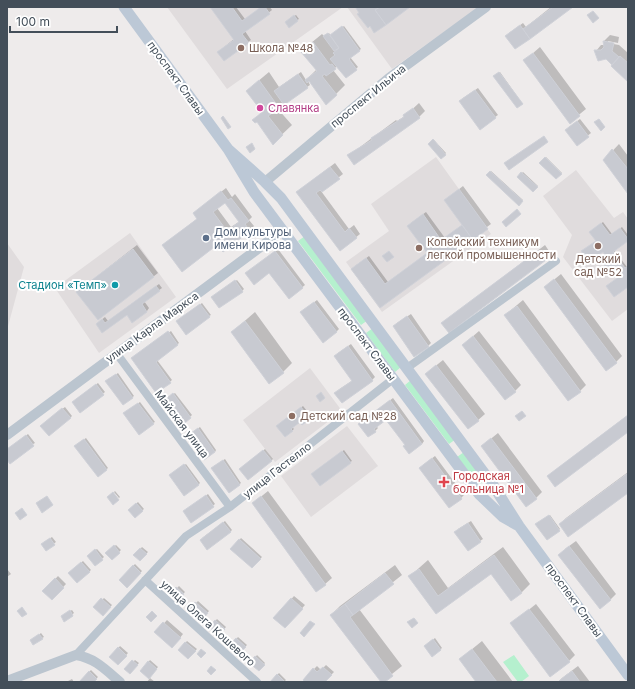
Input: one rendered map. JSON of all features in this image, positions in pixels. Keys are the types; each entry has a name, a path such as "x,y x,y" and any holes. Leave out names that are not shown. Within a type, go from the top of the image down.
{"main road":[{"name":"проспект Славы","path":"124,7 228,150 254,192 282,231 478,494 503,517 519,526"},
{"name":"проспект Славы","path":"228,150 265,182 297,220 493,485 519,526 628,675"},
{"name":"проспект Ильича","path":"254,192 265,182"},
{"name":"улица Карла Маркса","path":"282,231 297,220"},
{"path":"357,331 372,321"},
{"name":"улица Гастелло","path":"393,379 407,368"}],"street":[{"name":"проспект Ильича","path":"265,182 389,78 486,7"},
{"name":"улица Карла Маркса","path":"7,435 282,231"},
{"name":"улица Гастелло","path":"407,368 556,261"},
{"name":"Майская улица","path":"117,354 230,507"},
{"name":"улица Гастелло","path":"7,681 18,680 76,655 186,536 230,507 393,379"},
{"name":"улица Олега Кошевого","path":"145,580 257,682"},
{"path":"76,655 87,656 96,661 120,682"}],"shaded area":[{"name":"Школа №48","path":"167,7 343,7 227,89"},
{"path":"347,7 479,7 392,69"},
{"name":"Копейский техникум легкой промышенности","path":"436,157 491,234 382,312 346,262 389,231 371,204"},
{"name":"Детский сад №52","path":"576,170 614,218 623,212 628,219 628,309 612,321 563,257 572,235 543,196"},
{"path":"130,233 176,297 99,353 55,288"},
{"path":"7,243 24,267 7,330"},
{"name":"Детский сад №28","path":"310,368 342,411 275,462 243,420"},
{"path":"347,426 378,466 311,517 281,476"}],"green space":[{"path":"305,236 368,320 361,325 298,241"},
{"path":"373,328 401,367 395,372 366,333"},
{"path":"411,380 456,439 449,444 405,385"},
{"path":"464,452 485,480 479,485 457,457"},
{"path":"514,655 529,676 521,682 518,682 503,662"}],"building":[{"path":"210,7 232,7 242,21 261,7 265,7 270,14 242,34 249,43 224,61 217,52 234,40"},
{"path":"380,7 375,10 386,25 374,33 370,26 368,28 357,14 359,13 356,8"},
{"path":"380,7 410,7 386,25 375,10"},
{"path":"553,7 573,7 530,39 523,29"},
{"path":"593,11 599,18 593,23 587,15"},
{"path":"294,15 298,21 289,28 285,22"},
{"path":"520,25 530,39 515,49 505,36"},
{"path":"342,26 360,51 349,59 357,70 346,78 330,59 335,55 333,53 339,48 330,35"},
{"path":"328,33 339,48 334,51 323,36"},
{"path":"603,41 614,43 612,51 619,57 612,65 606,59 598,61 594,50 601,50 604,47"},
{"path":"313,42 330,65 332,64 336,69 326,76 325,74 322,76 337,95 326,105 309,81 307,83 305,80 317,71 301,52"},
{"path":"533,53 580,116 570,124 523,60"},
{"path":"620,56 628,63 628,82 611,66"},
{"path":"499,72 523,104 517,108 493,76"},
{"path":"298,74 308,88 284,105 274,91"},
{"path":"259,80 277,105 279,104 281,107 268,116 283,135 273,145 257,122 255,123 252,120 264,111 261,106 259,108 246,91"},
{"path":"475,90 496,118 480,130 459,101"},
{"path":"413,108 420,118 354,165 347,155 372,140 371,138 404,117 403,115"},
{"path":"223,116 231,127 228,129 221,118"},
{"path":"599,119 605,127 601,131 594,122"},
{"path":"577,121 589,137 577,146 565,130"},
{"path":"544,136 548,142 509,170 504,163"},
{"path":"433,139 446,155 441,159 428,144"},
{"path":"252,143 255,149 250,153 246,147"},
{"path":"612,149 628,169 628,194 603,160"},
{"path":"545,157 562,174 556,179 539,163"},
{"path":"330,167 340,179 322,192 320,190 316,193 345,232 349,228 357,238 340,251 296,192"},
{"path":"490,171 523,201 519,206 486,175"},
{"path":"521,172 538,187 533,192 517,177"},
{"path":"459,189 488,229 473,240 444,200"},
{"name":"Дом культуры имени Кирова","path":"221,191 228,200 231,198 249,221 245,224 250,231 223,252 217,245 182,272 162,245 197,219 193,213","holes":["225,203 239,222 227,231 213,212"]},
{"path":"517,209 521,214 506,227 502,222"},
{"path":"423,214 441,240 462,225 473,240 380,308 351,269 366,258 385,284 427,253 407,226"},
{"path":"601,223 610,235 620,228 628,239 628,241 613,252 625,268 628,266 628,287 614,297 606,286 620,276 617,272 612,276 600,259 605,255 603,252 589,261 581,251 596,241 589,232"},
{"name":"Стадион «Темп»","path":"133,249 154,277 98,320 76,292"},
{"path":"539,250 546,260 449,333 441,323"},
{"path":"275,251 303,288 289,299 269,273 254,285 245,273"},
{"path":"389,251 394,257 387,262 382,256"},
{"path":"554,279 617,363 606,371 544,287"},
{"path":"235,280 243,292 219,308 211,297"},
{"path":"156,286 160,291 142,304 147,312 132,323 127,315 102,333 96,324 102,319 105,323"},
{"path":"314,302 337,332 323,343 300,312"},
{"path":"200,304 210,317 186,335 176,321"},
{"path":"517,306 581,392 568,401 504,315"},
{"path":"407,316 429,347 414,357 393,326"},
{"path":"245,321 284,373 269,384 231,332"},
{"path":"168,331 178,345 156,362 171,383 156,393 131,358"},
{"path":"473,336 516,392 505,400 462,345"},
{"path":"348,346 373,381 342,403 334,393 352,381 334,356"},
{"path":"436,365 479,421 468,429 425,374"},
{"path":"116,374 133,398 123,405 105,381"},
{"path":"96,384 104,395 80,413 72,402"},
{"path":"321,392 325,398 320,402 316,396"},
{"path":"173,393 191,418 181,426 162,402"},
{"path":"390,400 422,444 409,454 403,446 405,445 386,420 374,429 376,432 368,437 358,424"},
{"path":"138,403 154,424 139,435 123,413"},
{"path":"301,407 310,419 302,425 300,422 291,429 293,431 285,437 276,426"},
{"path":"62,408 71,418 49,436 40,426"},
{"path":"522,411 526,416 519,421 515,416"},
{"path":"628,415 628,432 555,487 547,476"},
{"path":"198,428 215,452 204,460 187,436"},
{"path":"26,435 34,446 10,464 7,460 7,449"},
{"path":"491,438 537,499 526,507 481,446"},
{"path":"84,439 107,470 98,477 74,446"},
{"path":"263,450 272,461 248,480 239,469"},
{"path":"342,451 351,463 320,486 311,474"},
{"path":"432,458 462,499 449,508 419,468"},
{"path":"223,460 240,485 229,493 211,468"},
{"path":"184,464 199,485 184,496 169,475"},
{"path":"628,473 628,493 568,537 559,524"},
{"path":"113,492 119,500 113,505 107,497"},
{"path":"206,495 214,507 191,523 183,511"},
{"path":"47,496 53,505 42,513 36,503"},
{"path":"261,496 326,585 316,592 252,503"},
{"path":"136,503 143,511 135,518 128,510"},
{"path":"22,508 27,515 20,520 15,513"},
{"path":"549,515 560,531 547,540 535,524"},
{"path":"223,522 231,532 207,550 200,540"},
{"path":"468,523 481,542 468,551 454,532"},
{"path":"50,538 55,545 46,551 41,544"},
{"path":"239,539 261,559 252,568 230,549"},
{"path":"114,545 120,553 112,560 105,553"},
{"path":"569,546 611,600 600,609 558,555"},
{"path":"140,548 147,554 140,561 133,555"},
{"path":"95,549 103,560 95,566 87,556"},
{"path":"494,555 522,593 511,601 491,574 436,614 408,576 419,569 438,596"},
{"path":"81,562 90,572 77,583 68,573"},
{"path":"133,565 141,573 127,588 119,580"},
{"path":"385,573 394,584 353,615 345,604"},
{"path":"55,578 64,588 52,600 42,591"},
{"path":"176,587 184,594 180,599 172,592"},
{"path":"101,598 111,607 103,616 93,607"},
{"path":"291,598 303,609 285,628 273,618"},
{"path":"195,602 208,613 202,620 189,609"},
{"path":"345,604 353,615 350,617 393,676 385,682 381,682 330,615"},
{"path":"22,607 27,614 22,617 17,611"},
{"path":"529,609 570,662 550,677 510,623"},
{"path":"70,610 73,616 64,622 61,616"},
{"path":"152,611 157,616 151,622 146,617"},
{"path":"414,618 418,623 412,628 407,622"},
{"path":"215,620 225,629 219,636 209,627"},
{"path":"310,621 315,624 304,637 300,633"},
{"path":"163,622 181,638 172,648 154,632"},
{"path":"39,634 43,639 33,645 30,640"},
{"path":"236,638 246,647 239,654 229,645"},
{"path":"433,639 441,650 432,657 424,646"},
{"path":"185,642 196,651 188,659 178,650"},
{"path":"118,647 127,656 118,665 109,657"},
{"path":"201,649 206,653 201,658 197,654"},
{"path":"472,649 497,682 476,682 459,659"},
{"path":"255,656 265,665 259,671 249,663"},
{"path":"132,660 138,665 130,674 124,669"},
{"path":"148,661 157,669 149,679 140,671"},
{"path":"211,666 216,670 211,675 207,671"},
{"path":"323,667 332,675 325,682 305,682 303,680 313,668 317,672"},
{"path":"89,671 97,679 94,682 79,682"},
{"path":"572,671 580,682 558,682 565,676"},
{"path":"277,674 285,682 270,682"}],"place":[{"name":"Школа №48","path":"241,48"},
{"name":"Славянка","path":"260,108"},
{"name":"Дом культуры имени Кирова","path":"206,238"},
{"name":"Детский сад №52","path":"598,246"},
{"name":"Копейский техникум легкой промышенности","path":"419,248"},
{"name":"Стадион «Темп»","path":"115,285"},
{"name":"Детский сад №28","path":"292,416"},
{"name":"Городская больница №1","path":"444,482"}]}
